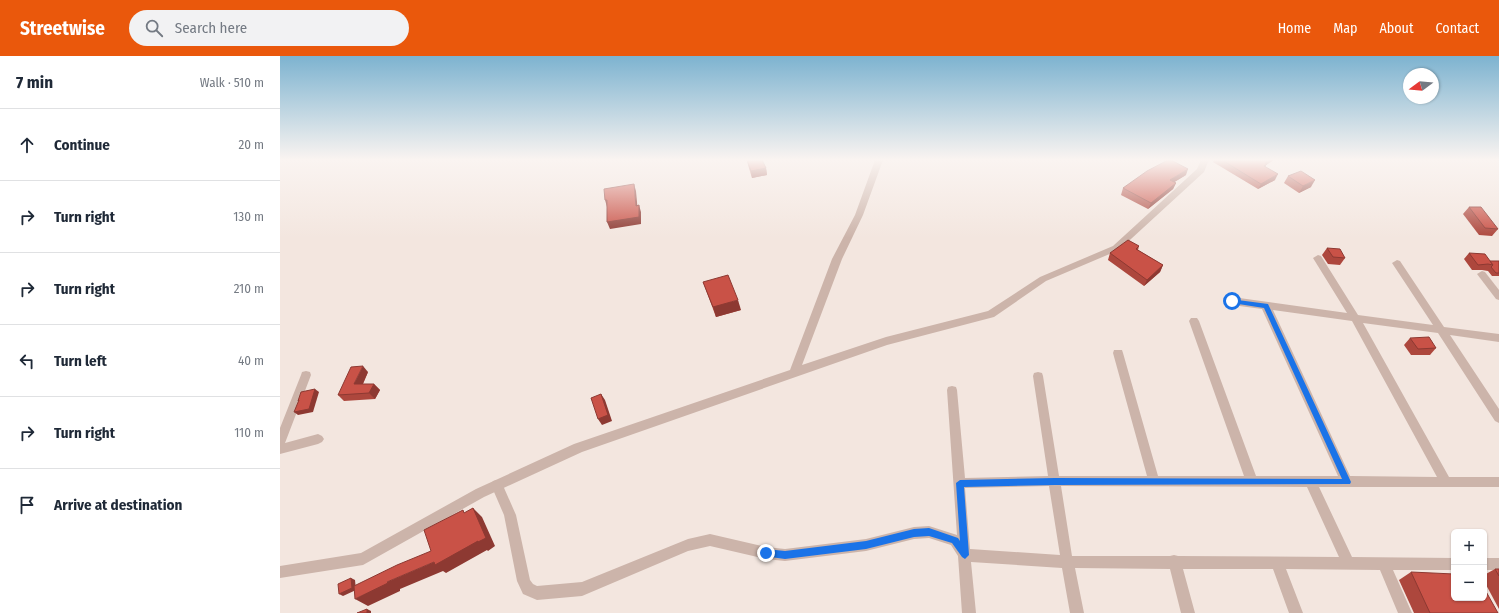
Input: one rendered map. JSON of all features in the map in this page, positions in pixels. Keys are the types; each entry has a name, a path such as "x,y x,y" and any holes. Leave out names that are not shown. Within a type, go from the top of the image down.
{"street":[{"path":"794,373 837,259 859,215 869,186"},
{"path":"280,572 363,559 480,493 578,448 886,341 991,314 1043,279 1116,248 1184,186"},
{"path":"1318,258 1354,318 1446,482"},
{"path":"1397,263 1499,418"},
{"path":"1482,274 1499,297"},
{"path":"1232,301 1499,338"},
{"path":"1266,306 1347,482"},
{"path":"1194,321 1252,482"},
{"path":"1118,353 1154,482"},
{"path":"280,442 306,375"},
{"path":"1038,376 1067,562 1077,613"},
{"path":"952,390 969,613"},
{"path":"280,449 318,439"},
{"path":"960,483 1055,481 1499,482"},
{"path":"1311,482 1348,563"},
{"path":"497,485 510,515 524,581 528,589 537,593 582,589 688,545 710,540 766,553 785,555 866,545 914,533 929,532 955,540 965,555"},
{"path":"965,555 1067,562 1174,561 1451,564"},
{"path":"1174,561 1188,613"},
{"path":"1277,562 1296,613"},
{"path":"1383,563 1405,613"},
{"path":"1487,564 1499,564"}],"building":[{"path":"622,186 634,186 636,206 639,205 639,217 607,222 607,200 605,200 604,189"},
{"path":"1126,186 1172,186 1151,203 1123,188"},
{"path":"1469,207 1481,207 1498,229 1485,228"},
{"path":"1128,240 1139,246 1136,249 1163,265 1147,280 1110,253"},
{"path":"1327,248 1340,249 1345,258 1333,257"},
{"path":"1469,253 1485,254 1493,265 1478,265"},
{"path":"1490,261 1499,261 1499,273 1496,273 1491,267 1493,265"},
{"path":"728,275 738,300 713,307 703,282"},
{"path":"1429,337 1436,348 1418,349 1410,338"},
{"path":"363,366 354,384 374,384 369,393 338,395 351,367"},
{"path":"315,389 309,409 294,412 301,392"},
{"path":"601,394 608,415 598,419 591,398"},
{"path":"473,508 486,538 435,565 434,562 387,582 388,583 355,599 354,586 397,565 431,551 424,530 463,510 464,513"},
{"path":"1495,569 1499,569 1499,576"},
{"path":"1411,572 1451,574 1451,601 1487,601 1487,593 1498,613 1430,613"},
{"path":"351,578 352,588 339,594 338,584"},
{"path":"367,609 367,613 357,613"}],"route":[{"path":"766,553 785,555 866,545 914,533 929,532 955,540 965,555 960,483 1055,481 1347,482 1266,306 1232,301"}]}
